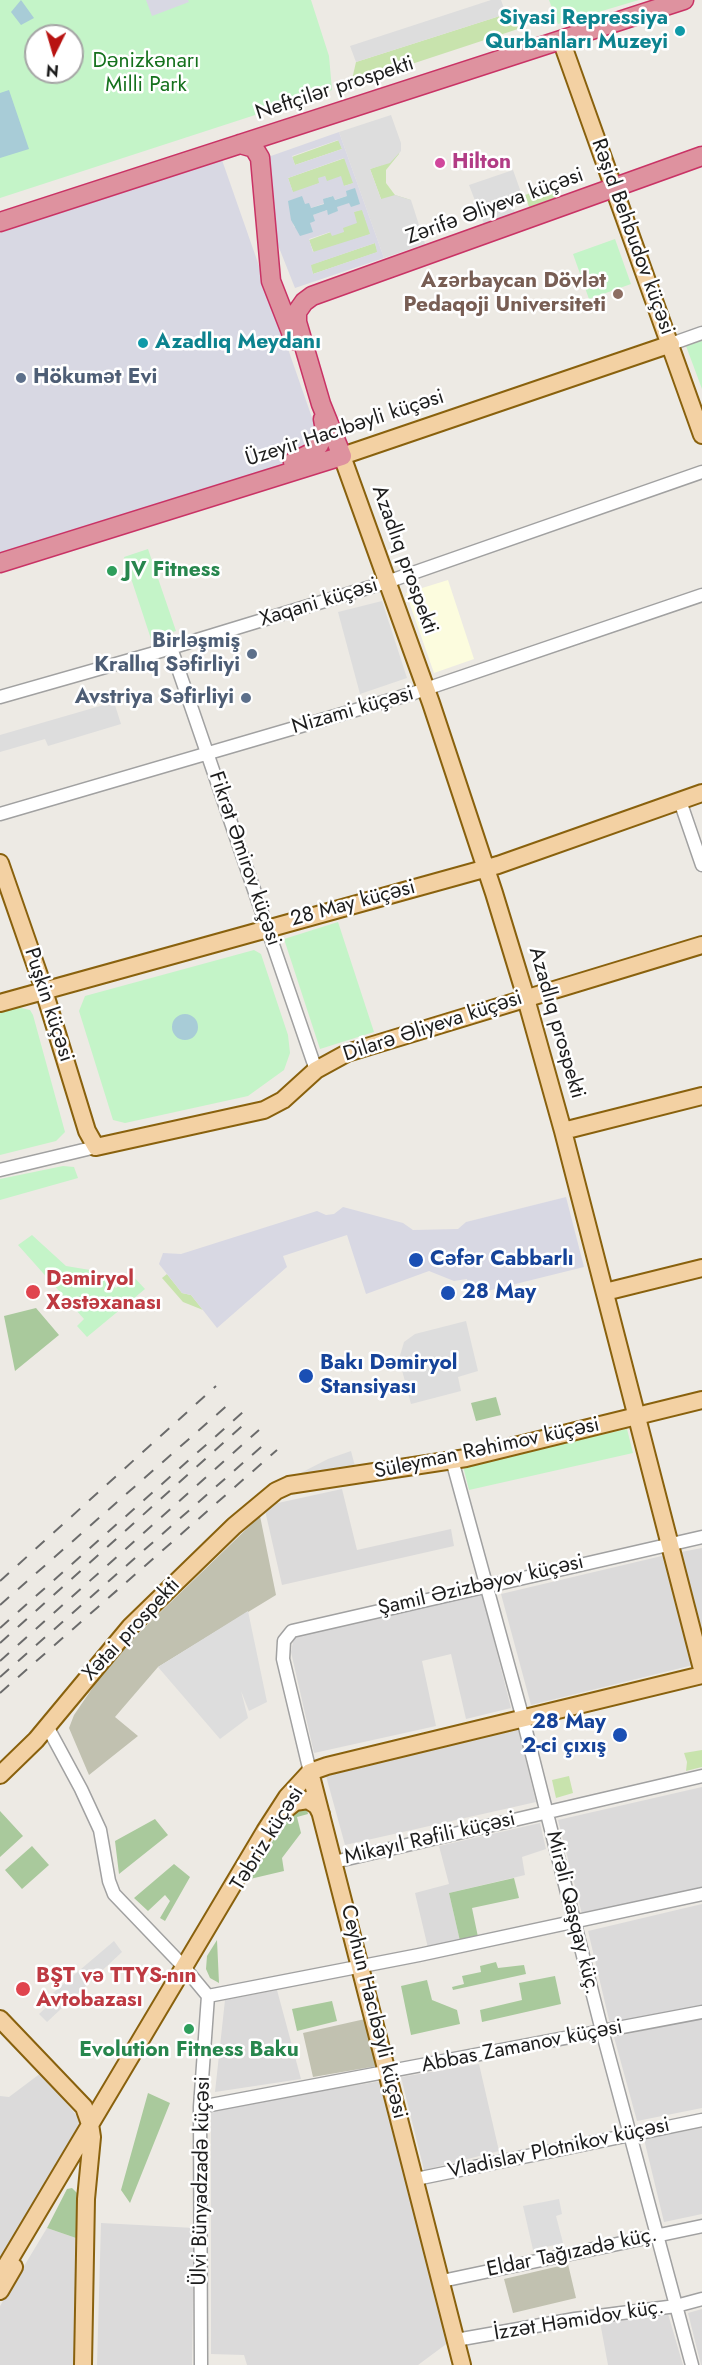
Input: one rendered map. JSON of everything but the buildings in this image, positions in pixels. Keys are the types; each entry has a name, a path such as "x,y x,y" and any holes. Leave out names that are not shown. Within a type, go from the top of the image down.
{"highway":[{"name":"Neftçilər prospekti","path":"0,222 684,0"},
{"name":"Azadlıq prospekti","path":"240,144 254,148 260,158 272,286 342,456"},
{"name":"Zərifə Əliyeva küçəsi","path":"301,307 322,293 702,156"},
{"name":"Azadlıq prospekti","path":"301,307 297,322 321,404"},
{"path":"246,485 313,452 325,430 321,404"},
{"name":"Üzeyir Hacıbəyli küçəsi","path":"0,563 342,456"}],"main road":[{"name":"Rəşid Behbudov küçəsi","path":"561,40 616,188 702,435"},
{"name":"Üzeyir Hacıbəyli küçəsi","path":"342,456 671,344"},
{"name":"Azadlıq prospekti","path":"342,456 426,689 526,998 563,1131 635,1417 702,1669"},
{"name":"28 May küçəsi","path":"0,1003 485,868 702,793"},
{"name":"Puşkin küçəsi","path":"0,863 44,991 87,1131 96,1147"},
{"name":"Dilarə Əliyeva küçəsi","path":"96,1147 264,1110 283,1101 316,1070 347,1053 702,945"},
{"path":"563,1131 702,1096"},
{"path":"605,1292 702,1268"},
{"name":"Süleyman Rəhimov küçəsi","path":"271,1494 289,1485 452,1460 702,1400"},
{"name":"Xətai prospekti","path":"0,1775 47,1726 130,1627 271,1494"},
{"path":"310,1772 702,1675"},
{"name":"Təbriz küçəsi","path":"0,2291 65,2175 187,1970 310,1772"},
{"name":"Təbriz küçəsi","path":"91,2131 104,2103 187,1970 265,1831 287,1797 310,1772"},
{"name":"Ceyhun Hacıbəyli küçəsi","path":"310,1772 362,1966 462,2365"},
{"path":"284,1811 295,1802 308,1800 317,1806 323,1820"},
{"path":"1,2021 84,2108 91,2131 86,2199 83,2365"},
{"path":"84,2108 93,2110 104,2103"},
{"path":"65,2175 81,2185 86,2199"},
{"name":"Təbriz küçəsi","path":"0,2276 65,2175"}],"street":[{"name":"Üzeyir Hacıbəyli küçəsi","path":"671,344 702,333"},
{"name":"Xaqani küçəsi","path":"0,697 387,582 702,472"},
{"name":"Nizami küçəsi","path":"0,814 426,689 702,595"},
{"name":"Fikrət Əmirov küçəsi","path":"171,648 316,1070"},
{"path":"680,801 702,866"},
{"name":"Dilarə Əliyeva küçəsi","path":"0,1170 96,1147"},
{"name":"Mirəli Qaşqay küç.","path":"452,1460 523,1719 602,2032 692,2365"},
{"name":"Şamil Əzizbəyov küçəsi","path":"284,1659 284,1641 292,1631 299,1627 702,1537"},
{"name":"Ceyhun Hacıbəyli küçəsi","path":"284,1659 310,1772"},
{"path":"47,1726 100,1830 109,1881 114,1894 187,1970 208,1996 702,1894"},
{"name":"Mikayıl Rəfili küçəsi","path":"334,1862 702,1776"},
{"name":"Ülvi Bünyadzadə küçəsi","path":"201,2365 200,2107 208,1996"},
{"name":"Abbas Zamanov küçəsi","path":"200,2107 702,2012"},
{"name":"Vladislav Plotnikov küçəsi","path":"416,2179 702,2120"},
{"name":"Eldar Tağızadə küç.","path":"442,2281 702,2226"},
{"name":"İzzət Həmidov küç.","path":"456,2340 575,2319 676,2306 702,2299"}],"shaded area":[{"path":"146,0 188,0 189,2 152,16"},
{"path":"491,0 501,0 506,14 356,62 350,46"},
{"path":"391,115 401,143 401,151 390,163 370,169 381,199 395,195 411,200 425,244 384,258 339,132"},
{"path":"339,132 384,258 295,288 274,235 268,157","holes":["338,140 342,149 295,165 292,156","344,158 353,183 344,186 341,176 327,181 325,176 318,178 319,183 293,192 288,178","332,196 334,200 347,196 350,202 336,207 337,211 329,214 327,210 313,215 310,223 294,227 289,204 305,204 311,208 325,203 324,199","362,210 370,234 313,252 309,239 330,232 332,236 344,232 343,228 357,223 354,212","375,243 377,252 313,274 311,265"]},
{"name":"Azadlıq Meydanı","path":"222,160 324,452 0,555 0,233"},
{"path":"513,170 523,198 512,202 515,213 484,224 469,185"},
{"path":"448,580 474,659 434,673 406,593"},
{"path":"382,601 407,678 360,694 338,612"},
{"path":"114,702 121,724 48,746 45,739 0,752 0,735"},
{"path":"566,1197 584,1267 471,1295 467,1279 454,1281 429,1271 366,1294 347,1235 283,1256 287,1267 217,1328 191,1295 182,1293 159,1264 163,1253 181,1254 317,1211 326,1215 334,1214 343,1207 403,1223 413,1230 458,1229 466,1222"},
{"path":"466,1321 478,1371 458,1377 461,1391 411,1404 399,1359 404,1342 415,1334"},
{"path":"351,1451 356,1470 283,1482 328,1459"},
{"path":"342,1489 357,1550 451,1529 454,1546 282,1585 264,1506"},
{"path":"260,1516 276,1595 158,1667 115,1717 138,1736 89,1775 69,1728 74,1715 113,1658"},
{"path":"702,1548 702,1636 681,1552"},
{"path":"666,1555 693,1665 531,1705 501,1594"},
{"path":"482,1594 511,1708 466,1719 451,1654 422,1661 436,1726 314,1753 291,1652 294,1637"},
{"path":"248,1611 267,1702 249,1711 241,1691 248,1718 220,1739 158,1667"},
{"path":"518,1729 536,1802 345,1845 326,1776"},
{"path":"702,1787 702,1887 582,1914 558,1820"},
{"path":"540,1823 546,1849 522,1857 525,1875 449,1893 460,1941 428,1948 415,1893 449,1884 439,1846"},
{"path":"702,1904 702,2005 610,2024 588,1931"},
{"path":"114,1941 122,1952 47,2022 39,2014 51,2003 47,1998"},
{"path":"277,1990 301,2079 215,2092 225,2000"},
{"path":"702,2018 702,2108 637,2121 614,2037"},
{"path":"365,2019 377,2066 313,2077 303,2033"},
{"path":"479,2064 499,2151 424,2170 401,2077"},
{"path":"41,2073 82,2122 0,2260 0,2096 9,2097"},
{"path":"382,2081 449,2342 418,2365 247,2365 244,2355 211,2354 211,2109"},
{"path":"702,2128 702,2214 664,2222 644,2139"},
{"path":"559,2199 562,2214 556,2216 563,2243 533,2250 523,2206"},
{"path":"101,2223 194,2228 192,2365 97,2365"},
{"path":"47,2228 76,2238 77,2365 0,2365 0,2306"},
{"path":"568,2264 576,2298 513,2313 504,2279"},
{"path":"666,2307 683,2365 608,2365 600,2322"},
{"path":"702,2309 702,2365 701,2365 688,2313"}],"green space":[{"name":"Dənizkənarı Milli Park","path":"0,0 311,0 329,56 332,90 0,198"},
{"path":"549,0 639,0 558,24"},
{"path":"506,14 524,27 351,84 356,62"},
{"path":"339,140 342,149 295,165 292,157"},
{"path":"401,143 399,154 386,170 386,183 395,195 411,200 381,199 370,169 384,164"},
{"path":"345,158 354,183 344,186 326,181 325,176 320,183 293,193 288,178"},
{"path":"554,185 558,197 529,207 525,195"},
{"path":"362,209 371,234 314,253 309,240 331,232 344,232 342,228 353,212"},
{"path":"615,239 631,284 589,299 573,254"},
{"path":"375,243 378,252 313,274 310,265"},
{"path":"702,341 702,389 686,346"},
{"path":"148,549 176,631 151,639 124,557"},
{"path":"338,922 374,1032 320,1049 284,939"},
{"path":"254,950 261,954 288,1035 290,1053 284,1070 248,1096 125,1123 113,1120 79,1011 85,996"},
{"path":"17,1007 30,1010 33,1015 65,1132 56,1141 0,1155 0,1011"},
{"path":"63,1166 74,1167 78,1178 0,1200 0,1179"},
{"path":"32,1235 66,1266 90,1270 116,1288 132,1275 145,1289 87,1337 77,1326 84,1319 18,1245"},
{"path":"167,1274 182,1293 191,1295 203,1310 183,1302 162,1278"},
{"path":"36,1308 59,1335 15,1371 4,1316"},
{"path":"496,1397 501,1415 476,1421 471,1403"},
{"path":"627,1429 633,1453 469,1490 463,1466"},
{"path":"702,1750 702,1767 686,1771 687,1762 684,1753"},
{"path":"569,1776 573,1793 556,1798 552,1780"},
{"path":"306,1806 308,1814 297,1817 301,1833 282,1858 284,1871 250,1879 292,1809"},
{"path":"0,1811 23,1836 0,1857"},
{"path":"155,1819 168,1835 119,1874 115,1841"},
{"path":"32,1846 49,1865 22,1889 5,1870"},
{"path":"174,1864 190,1877 165,1921 160,1918 170,1901 165,1895 148,1911 134,1898"},
{"path":"514,1878 519,1898 472,1908 478,1937 460,1941 449,1893"},
{"path":"217,1940 219,1983 210,1978 206,1969 207,1956"},
{"path":"496,1962 498,1968 524,1965 526,1974 453,1990 452,1987 464,1984 462,1976 481,1972 480,1966"},
{"path":"555,1976 561,2004 482,2022 480,2010 522,2000 519,1983"},
{"path":"427,1980 432,2000 457,2010 460,2024 411,2035 401,1986"},
{"path":"332,2001 337,2021 297,2031 292,2009"},
{"path":"148,2093 170,2103 130,2203 121,2190"},
{"path":"72,2188 80,2196 76,2238 47,2228 67,2189"}],"water":[{"path":"21,0 34,18 21,25 11,12"},
{"path":"9,90 29,149 0,158 0,93"},
{"path":"355,188 360,204 351,207 349,203 337,207 338,211 328,215 327,210 313,215 315,221 310,223 313,232 300,236 291,220 288,201 302,196 305,204 309,203 311,208 324,204 323,199 333,196 335,200 347,196 346,191"},
{"path":"185,1014 194,1018 198,1027 194,1036 185,1040 176,1036 172,1027 176,1018"}],"railway":[{"path":"0,1581 216,1386"},
{"path":"0,1605 231,1402"},
{"path":"0,1628 243,1412"},
{"path":"0,1643 250,1419"},
{"path":"0,1661 259,1430"},
{"path":"0,1677 269,1440"},
{"path":"0,1693 277,1450"}],"place":[{"name":"Siyasi Repressiya Qurbanları Muzeyi","path":"680,31"},
{"name":"Hilton","path":"440,163"},
{"name":"Azərbaycan Dövlət Pedaqoji Universiteti","path":"618,294"},
{"name":"Azadlıq Meydanı","path":"143,343"},
{"name":"Hökumət Evi","path":"21,378"},
{"name":"JV Fitness","path":"112,571"},
{"name":"Birləşmiş Krallıq Səfirliyi","path":"252,654"},
{"name":"Avstriya Səfirliyi","path":"246,698"},
{"name":"Cəfər Cabbarlı","path":"416,1260"},
{"name":"Dəmiryol Xəstəxanası","path":"33,1292"},
{"name":"28 May","path":"448,1293"},
{"name":"Bakı Dəmiryol Stansiyası","path":"306,1376"},
{"name":"28 May 2-ci çıxış","path":"620,1735"},
{"name":"BŞT və TTYS-nın Avtobazası","path":"23,1989"},
{"name":"Evolution Fitness Baku","path":"189,2029"}]}
